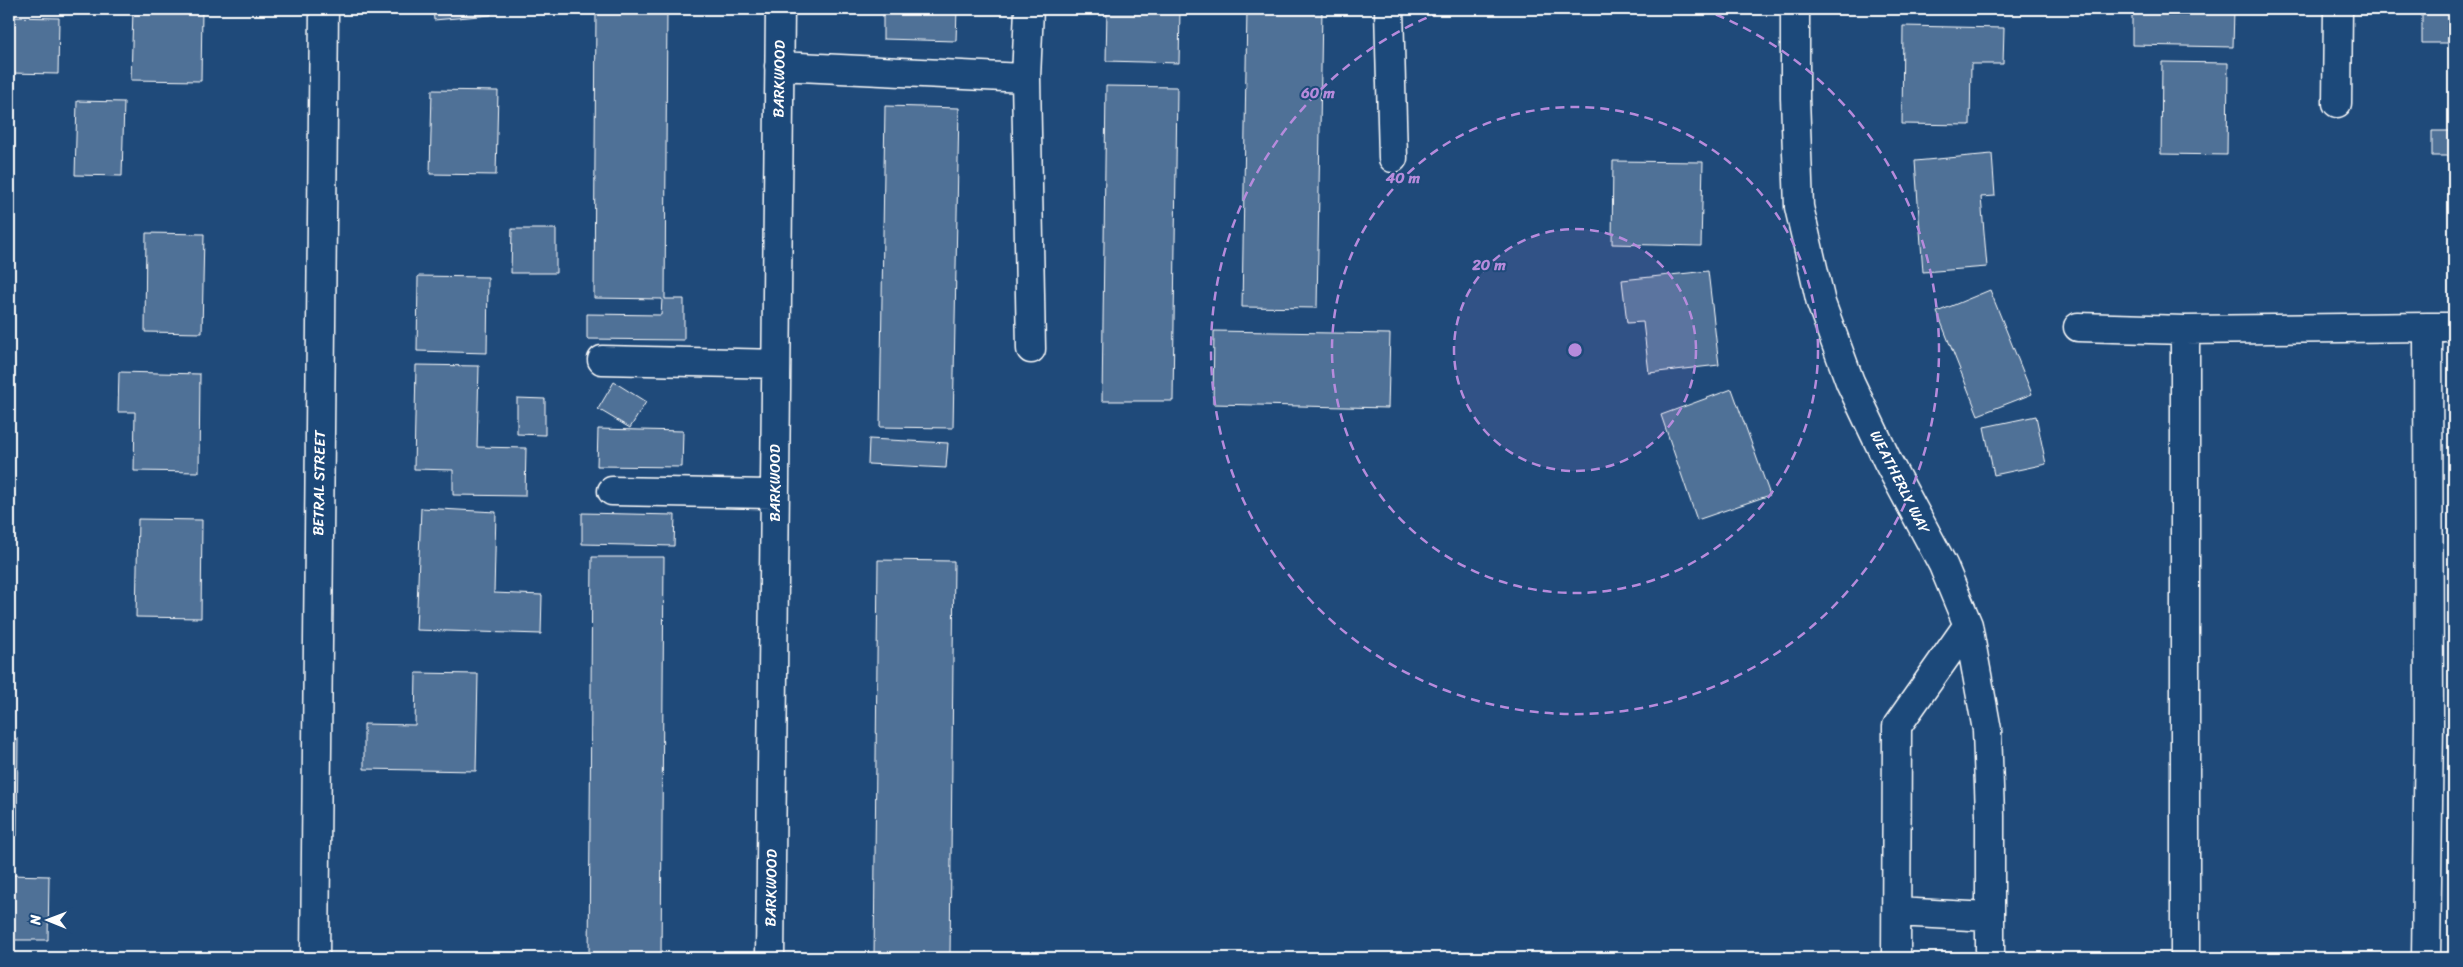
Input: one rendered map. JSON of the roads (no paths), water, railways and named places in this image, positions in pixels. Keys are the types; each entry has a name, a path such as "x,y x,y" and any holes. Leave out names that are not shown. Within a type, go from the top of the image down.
{"street":[{"name":"BETRAL STREET","path":"315,958 324,9"},
{"name":"BARKWOOD","path":"770,958 780,9"},
{"path":"1028,9 1026,78 1031,349"},
{"path":"1389,9 1393,158"},
{"name":"WEATHERLY WAY","path":"1795,9 1795,98 1799,207 1821,302 1850,382 1888,462 1943,566 1968,624 1987,730 1990,816 1990,958"},
{"path":"2337,103 2338,9"},
{"path":"779,66 1026,78"},
{"path":"2078,327 2185,330 2441,327 2429,724 2426,958"},
{"path":"2185,330 2185,958"},
{"path":"602,360 776,364"},
{"path":"612,491 775,494"},
{"path":"1896,958 1897,726 1968,624"},
{"path":"1897,912 1989,917"}]}
